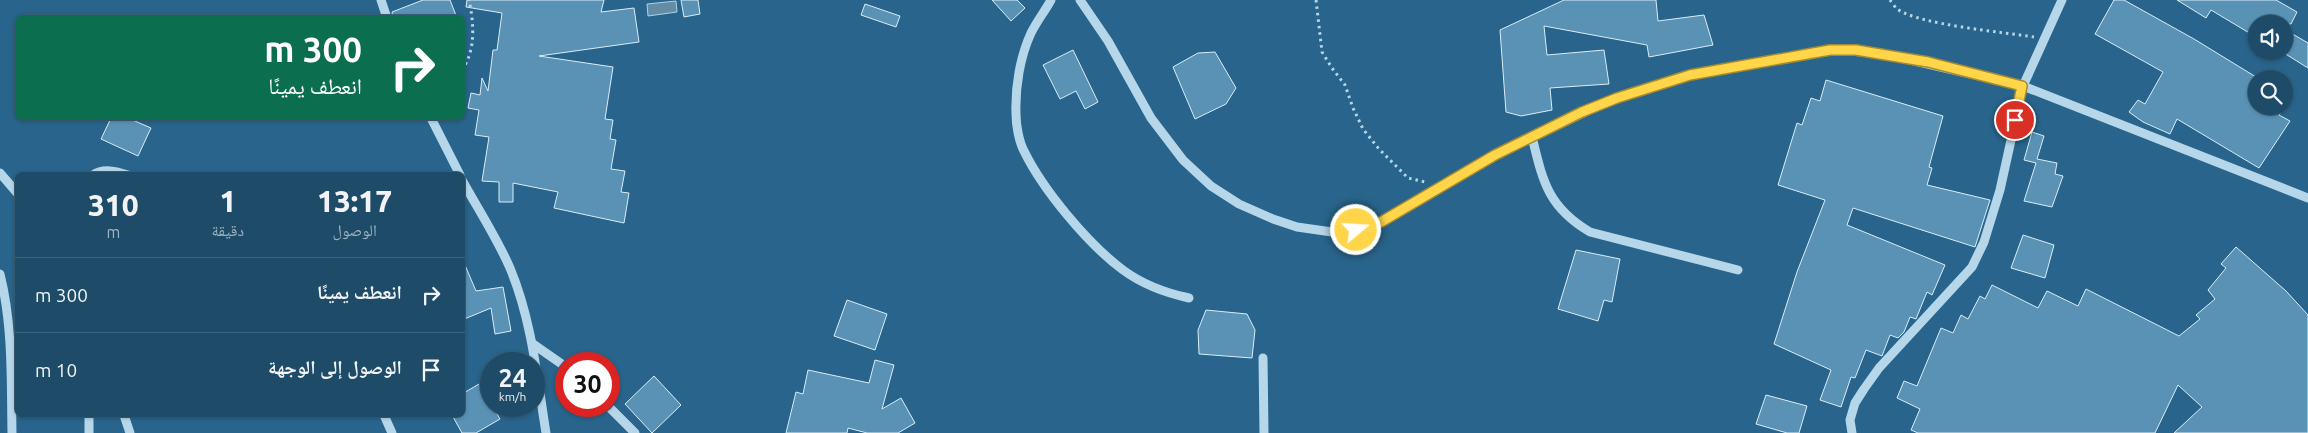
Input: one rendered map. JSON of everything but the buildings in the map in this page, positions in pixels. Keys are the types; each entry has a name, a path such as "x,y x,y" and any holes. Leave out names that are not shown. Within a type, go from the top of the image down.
{"street":[{"path":"381,0 386,15"},
{"path":"1051,0 1031,33 1022,60 1017,87 1016,116 1023,149 1039,176 1064,210 1123,270 1172,294 1189,298"},
{"path":"1080,0 1108,41 1151,118 1183,160 1211,186 1239,204 1272,219 1297,227 1332,232 1356,230 1381,222 1495,155 1532,136 1617,98 1690,75 1830,50 1880,52 2022,86 2308,198"},
{"path":"1852,433 1850,420 1854,403 1864,388 1879,368 1972,267 1984,242 2000,190 2022,86 2062,0"},
{"path":"432,120 458,172"},
{"path":"1532,136 1549,193 1571,221 1590,232 1738,270"},
{"path":"97,172 113,172"},
{"path":"0,173 15,190"},
{"path":"465,186 509,267 520,298 533,344 546,433"},
{"path":"0,274 6,296 10,348 12,433"},
{"path":"533,344 555,359"},
{"path":"1263,358 1264,433"},
{"path":"89,433 90,417"},
{"path":"125,417 130,433"},
{"path":"385,417 392,433"},
{"path":"619,417 635,433"}],"path":[{"path":"465,66 469,60 473,39 468,0"},
{"path":"1316,0 1322,52 1345,85 1363,129 1379,149 1408,178 1440,188"},
{"path":"1890,0 1898,9 1935,22 2044,39"}],"water":[{"path":"676,1 677,12 648,16 647,4"}],"route":[{"path":"1356,230 1381,222 1495,155 1582,112 1617,98 1690,75 1787,56 1830,50 1880,52 2022,86 2015,120"}]}
